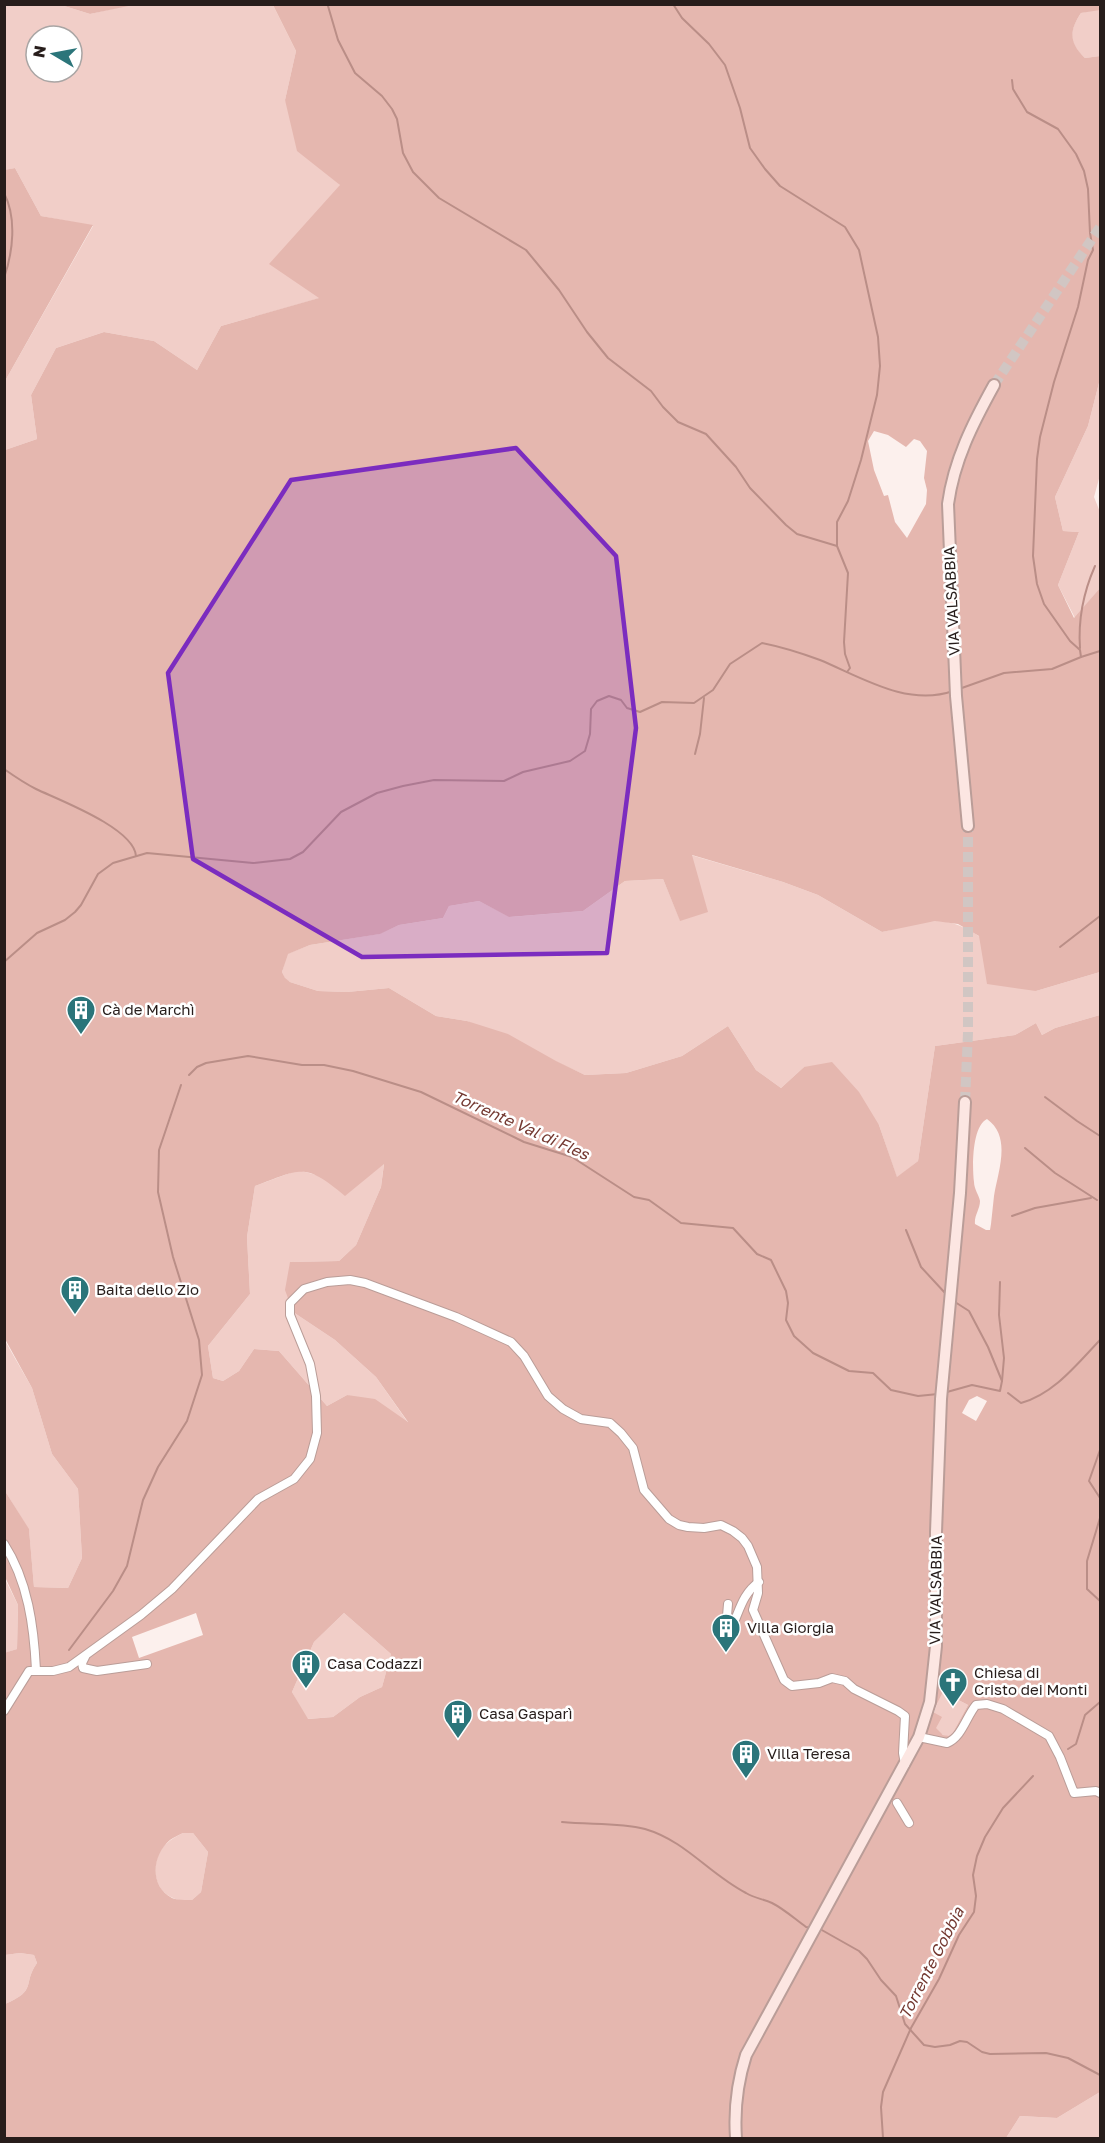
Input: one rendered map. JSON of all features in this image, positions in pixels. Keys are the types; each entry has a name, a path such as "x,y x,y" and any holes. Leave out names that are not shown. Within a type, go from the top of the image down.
{"main road":[{"name":"VIA VALSABBIA","path":"968,823 956,696 948,518 951,485 963,445 994,385"},
{"name":"VIA VALSABBIA","path":"736,2139 737,2091 741,2070 754,2039 905,1764 919,1737 930,1702 936,1646 936,1532 941,1399 960,1193 965,1102"}],"street":[{"path":"4,1711 29,1671 53,1671 69,1667 85,1657 172,1589 258,1500 294,1479 310,1459 317,1433 316,1396 310,1364 290,1315 290,1304 304,1289 327,1282 350,1280 365,1283 456,1317 511,1342 524,1356 548,1396 563,1410 580,1419 610,1423 621,1433 633,1448 644,1490 669,1519 688,1527 704,1528 720,1525 734,1531 748,1546 757,1567 759,1582 753,1610 784,1680 792,1686 819,1683 832,1678 845,1681 854,1689 898,1711 905,1716 903,1753 905,1764"},
{"path":"4,1544 10,1552 27,1596 34,1637 36,1670"},
{"path":"728,1604 727,1616 729,1620 735,1620 746,1594 759,1582"},
{"path":"85,1657 82,1663 83,1668 97,1671 147,1664"},
{"path":"919,1737 951,1742 976,1705 996,1707 1049,1736 1074,1793 1101,1793"},
{"path":"897,1803 909,1823"}],"highlighted area":[{"path":"516,448 616,556 636,728 607,953 362,957 193,859 168,673 291,480"}],"shaded area":[{"path":"133,4 273,5 296,51 285,100 340,185 320,298 221,326 197,370 154,341 104,332 56,348 31,395 37,439 5,450 5,381 93,226 41,216 15,168 5,170 5,5 61,5 90,14"},
{"path":"61,5 133,5 90,14"},
{"path":"273,5 1100,5 1100,10 1081,13 1074,26 1072,37 1076,47 1085,58 1100,56 1100,379 1088,426 1055,497 1063,531 1079,532 1058,585 1074,618 1100,588 1100,972 1036,991 987,984 979,936 958,924 935,921 882,932 818,895 783,882 692,855 708,912 680,921 663,879 625,881 583,911 509,917 479,901 449,906 443,918 399,925 380,934 310,945 288,954 282,972 290,982 318,991 347,992 389,988 436,1016 467,1021 508,1034 585,1075 626,1073 682,1056 728,1026 756,1070 781,1088 804,1067 832,1062 859,1092 879,1125 897,1177 918,1161 935,1046 1015,1035 1036,1023 1042,1035 1055,1028 1100,1015 1100,2092 1057,2118 1020,2116 1006,2138 5,2138 5,2004 22,1995 26,1990 37,1963 34,1955 20,1953 5,1955 4,1653 17,1649 18,1605 5,1577 5,1491 29,1529 34,1587 68,1588 82,1558 78,1489 52,1454 32,1388 5,1339 5,450 37,439 31,395 56,348 104,332 154,341 197,370 221,326 319,298 269,264 340,185 297,151 285,100 296,51","holes":["874,431 888,435 906,447 914,439 920,441 927,451 924,478 927,490 926,504 907,538 895,522 888,495 884,496 874,470 868,441","987,1119 995,1126 1001,1145 990,1230 975,1224 980,1201 974,1185 973,1167 978,1130","384,1164 381,1187 356,1245 339,1261 290,1262 285,1290 293,1312 335,1340 376,1377 408,1422 375,1399 347,1395 327,1406 279,1351 254,1349 239,1371 223,1381 213,1378 208,1346 250,1294 247,1237 255,1186 302,1172 311,1173 345,1196","977,1396 987,1401 976,1421 962,1413 969,1400","196,1613 203,1635 139,1658 132,1637","344,1613 391,1654 382,1687 360,1697 333,1717 308,1719 292,1692 314,1642","943,1692 968,1705 949,1736 943,1735 936,1728 942,1717 933,1712","183,1833 193,1833 208,1852 201,1892 192,1900 172,1898 159,1886 157,1862 159,1854 170,1840"]},
{"path":"1100,10 1100,56 1085,58 1073,42 1073,31 1081,13"},
{"path":"15,168 41,216 93,225 5,381 4,170"},
{"path":"1100,379 1100,475 1094,497 1100,512 1100,588 1075,618 1058,585 1079,532 1063,531 1055,497 1088,426"},
{"path":"691,855 783,882 818,895 882,932 929,921 951,923 965,928 991,946 1036,991 1100,972 1100,1015 1055,1028 1042,1035 1036,1023 1015,1035 935,1046 918,1161 897,1178 879,1125 804,1067 781,1088 756,1070 728,1026 682,1056 626,1073 585,1075 467,1021 436,1016 389,988 347,992 318,991 290,982 285,979 282,972 287,954 310,945 379,934 399,925 443,918 449,906 479,901 510,917 583,911 625,881 663,879 680,920"},
{"path":"384,1163 381,1187 356,1245 339,1261 290,1262 293,1312 335,1340 376,1377 409,1424 347,1395 327,1406 279,1351 254,1349 239,1371 223,1381 213,1378 208,1346 250,1294 247,1237 255,1186 298,1170 320,1176"},
{"path":"4,1339 32,1388 52,1454 78,1489 82,1558 68,1588 34,1587 29,1530 5,1491"},
{"path":"4,1577 18,1605 17,1649 5,1653"},
{"path":"344,1613 391,1654 382,1687 360,1697 333,1717 307,1719 292,1692 314,1642"},
{"path":"943,1692 968,1705 949,1737 936,1729 933,1718"},
{"path":"183,1833 193,1833 208,1852 201,1892 192,1900 177,1900 167,1894 158,1884 155,1870 161,1850 168,1842"},
{"path":"20,1953 34,1955 37,1963 26,1990 22,1995 5,2004 5,1955"},
{"path":"1100,2092 1100,2138 1006,2138 1020,2116 1057,2118"}],"waterway":[{"path":"673,4 682,18 709,44 725,65 740,108 750,148 765,169 780,186 845,227 859,250 878,337 880,366 877,395 861,460 848,501 837,522 837,546"},
{"path":"328,6 338,40 355,73 382,96 392,109 397,119 403,153 413,172 439,198 526,250 559,290 587,332 608,358 651,391 678,422 706,434 736,467 750,488 786,525 797,534 837,546 848,573 844,642 850,668 847,672"},
{"path":"1012,80 1013,89 1027,112 1058,129 1076,154 1084,171 1088,189 1093,250 1088,260 1078,307 1054,382 1040,437 1033,556 1037,584 1044,604 1070,641 1080,650 1081,657"},
{"path":"4,193 12,224 10,257 4,278"},
{"path":"1080,648 1083,606 1095,566"},
{"path":"4,962 37,933 65,920 75,912 98,874 113,863 147,853 253,863 290,859 303,852 341,812 377,793 434,780 504,781 523,772 570,761 585,751 590,734 591,709 597,701 609,696 621,700 627,708 640,712 662,702 694,703 713,690 730,664 762,643 813,657 902,693 936,695 953,691"},
{"path":"959,689 1004,673 1052,669 1100,651"},
{"path":"695,754 704,698"},
{"path":"4,769 32,787 110,825 123,835 132,846 136,856"},
{"path":"1060,947 1100,916"},
{"name":"Torrente Val di Fles","path":"189,1075 197,1067 206,1063 248,1056 302,1065 324,1065 353,1071 421,1092 524,1142 572,1157 634,1197 649,1200 681,1223 733,1228 757,1254 771,1260 786,1291 788,1303 786,1320 794,1336 813,1353 849,1371 873,1373 891,1390 918,1396 938,1394"},
{"name":"Torrente Val di Fles","path":"69,1650 113,1591 127,1566 143,1500 158,1467 187,1421 202,1375 199,1340 173,1257 158,1192 159,1150 181,1085"},
{"path":"1045,1097 1100,1136"},
{"path":"1025,1148 1055,1173 1097,1200"},
{"path":"1012,1216 1035,1208 1091,1198"},
{"path":"906,1230 921,1267 946,1294"},
{"path":"1000,1282 999,1315 1004,1358 1002,1381"},
{"path":"947,1392 972,1385 1000,1391 1002,1381 988,1347 969,1311 955,1302"},
{"name":"Torrente Val di Fles","path":"1008,1393 1021,1403 1044,1393 1074,1368 1100,1340"},
{"path":"1100,1450 1089,1481 1100,1498"},
{"path":"1100,1518 1087,1561 1087,1589 1100,1601"},
{"path":"1068,1749 1076,1744 1085,1715 1100,1702"},
{"name":"Torrente Gobbia","path":"883,2138 881,2107 883,2092 911,2028 939,1979 959,1935 974,1912 976,1896 973,1875 977,1856 985,1837 1003,1808 1033,1776"},
{"path":"562,1822 625,1825 660,1834 749,1895 772,1903 806,1927 812,1928"},
{"path":"820,1929 859,1951 867,1959 881,1980 896,1996 905,2024 924,2045 935,2047 960,2041 967,2042 982,2052 990,2054 1046,2053 1068,2058 1100,2075"}],"tunnel":[{"path":"994,385 1100,227"},
{"path":"965,1102 968,1033 968,826"}],"place":[{"name":"Cà de Marchì","path":"81,1036"},
{"name":"Baita dello Zio","path":"75,1316"},
{"name":"Villa Giorgia","path":"726,1654"},
{"name":"Casa Codazzi","path":"306,1690"},
{"name":"Chiesa di Cristo dei Monti","path":"953,1708"},
{"name":"Casa Gasparì","path":"458,1740"},
{"name":"Villa Teresa","path":"746,1780"}]}
